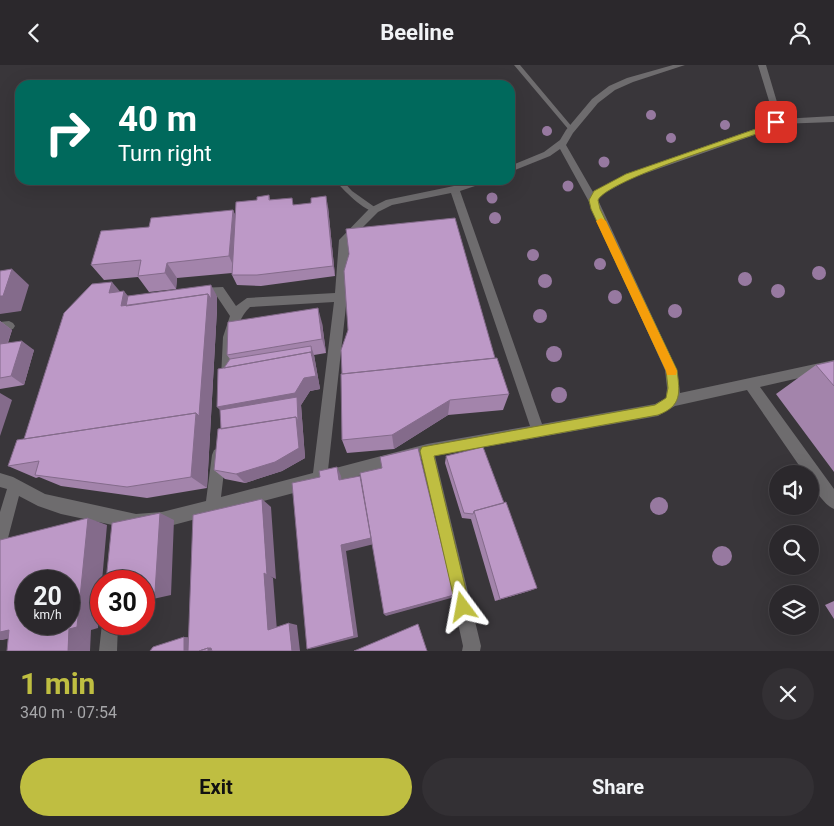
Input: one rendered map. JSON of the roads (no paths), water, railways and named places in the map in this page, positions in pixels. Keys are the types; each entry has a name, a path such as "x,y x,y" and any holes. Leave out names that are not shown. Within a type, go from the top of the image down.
{"street":[{"path":"515,167 547,153 561,144 595,101 612,88 630,80 681,65"},
{"path":"762,65 777,119"},
{"path":"777,119 834,119"},
{"path":"593,200 597,193 629,176 772,126 777,119"},
{"path":"561,144 593,200 671,370 674,388 672,401"},
{"path":"320,479 344,266 344,240 374,210 389,202 468,185"},
{"path":"455,189 538,431"},
{"path":"190,293 219,290 235,315"},
{"path":"226,388 232,319 239,308 247,303 340,297"},
{"path":"0,538 9,480 43,501 61,506 136,522 162,519 427,451 658,410 672,401 834,365"},
{"path":"750,383 829,486 834,502"},
{"path":"213,506 220,437"},
{"path":"427,451 472,646 471,651"},
{"path":"119,537 121,519"},
{"path":"108,651 109,635"}],"lane":[{"path":"517,65 572,129"},
{"path":"343,185 355,197 374,210"}]}
